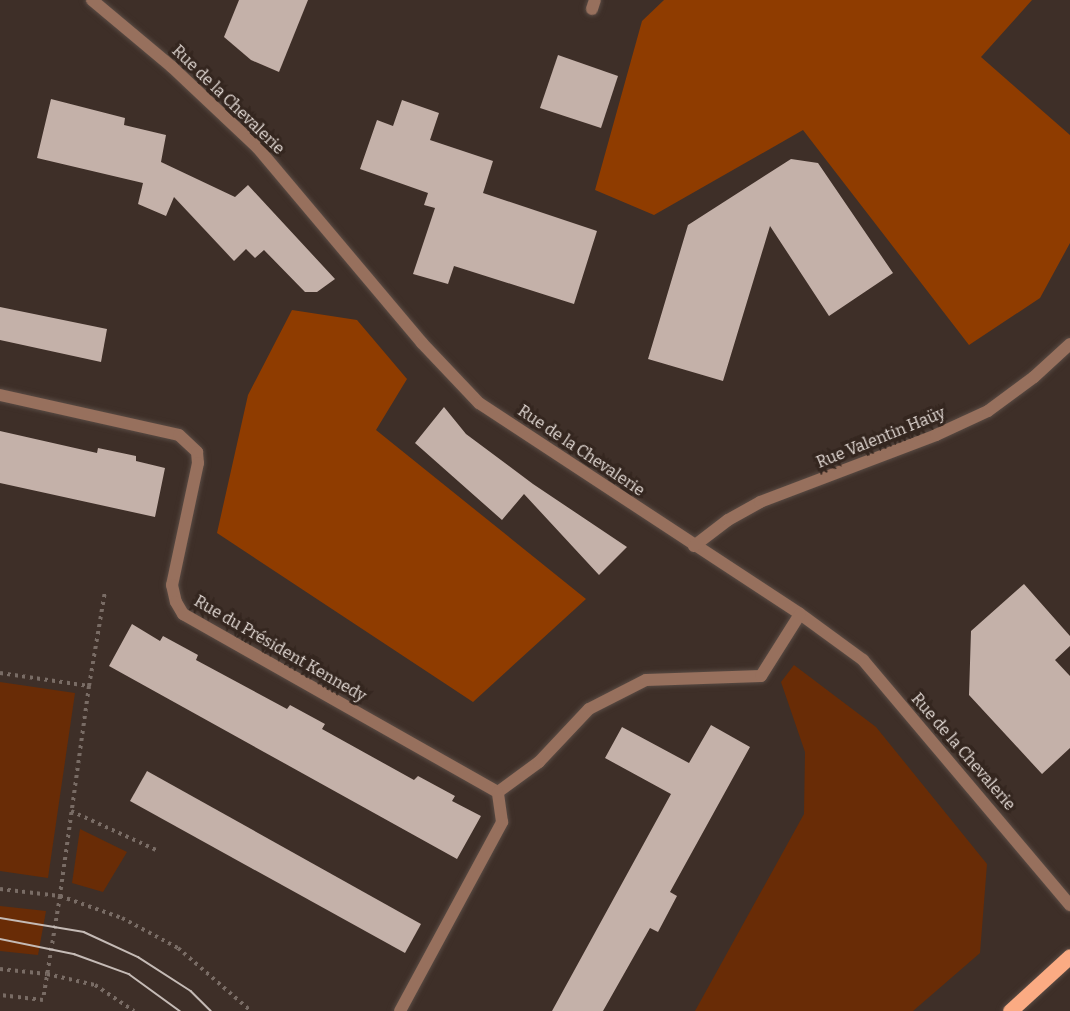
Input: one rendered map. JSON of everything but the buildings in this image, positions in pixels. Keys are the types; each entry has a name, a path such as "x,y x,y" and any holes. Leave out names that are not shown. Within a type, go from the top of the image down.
{"main road":[{"path":"1010,1011 1070,956"}],"street":[{"name":"Rue de la Chevalerie","path":"92,0 172,67 257,147 422,343 479,403 800,614 863,660 1070,905"},
{"name":"Rue Valentin Haüy","path":"694,546 728,520 760,502 936,435 988,411 1034,377 1070,344"},
{"name":"Rue du Président Kennedy","path":"0,395 179,435 196,452 198,463 172,585 176,602 183,614 498,792"},
{"path":"400,1011 502,822 498,792 540,762 589,709 646,680 761,676 800,614"}],"path":[{"path":"0,995 43,1000 105,591"},
{"path":"0,673 89,686"},
{"path":"71,812 156,850"},
{"path":"0,889 60,896 122,918 178,948 251,1011"},
{"path":"0,969 47,974 95,984 134,1011"}],"shaded area":[{"path":"664,0 1032,0 981,57 1070,135 1070,243 1040,298 969,345 803,130 654,215 595,190 642,21"},
{"path":"292,310 357,320 407,379 376,430 586,599 473,702 217,533 248,395"},
{"path":"794,665 876,727 987,864 980,953 913,1011 695,1011 804,814 805,752 781,682"},
{"path":"0,682 75,693 48,878 0,871"},
{"path":"80,829 127,852 103,892 72,883"},
{"path":"0,906 46,911 38,955 0,951"}],"tram line":[{"path":"0,918 84,932 138,957 191,991 211,1011"},
{"path":"0,939 74,954 129,974 180,1011"}]}
